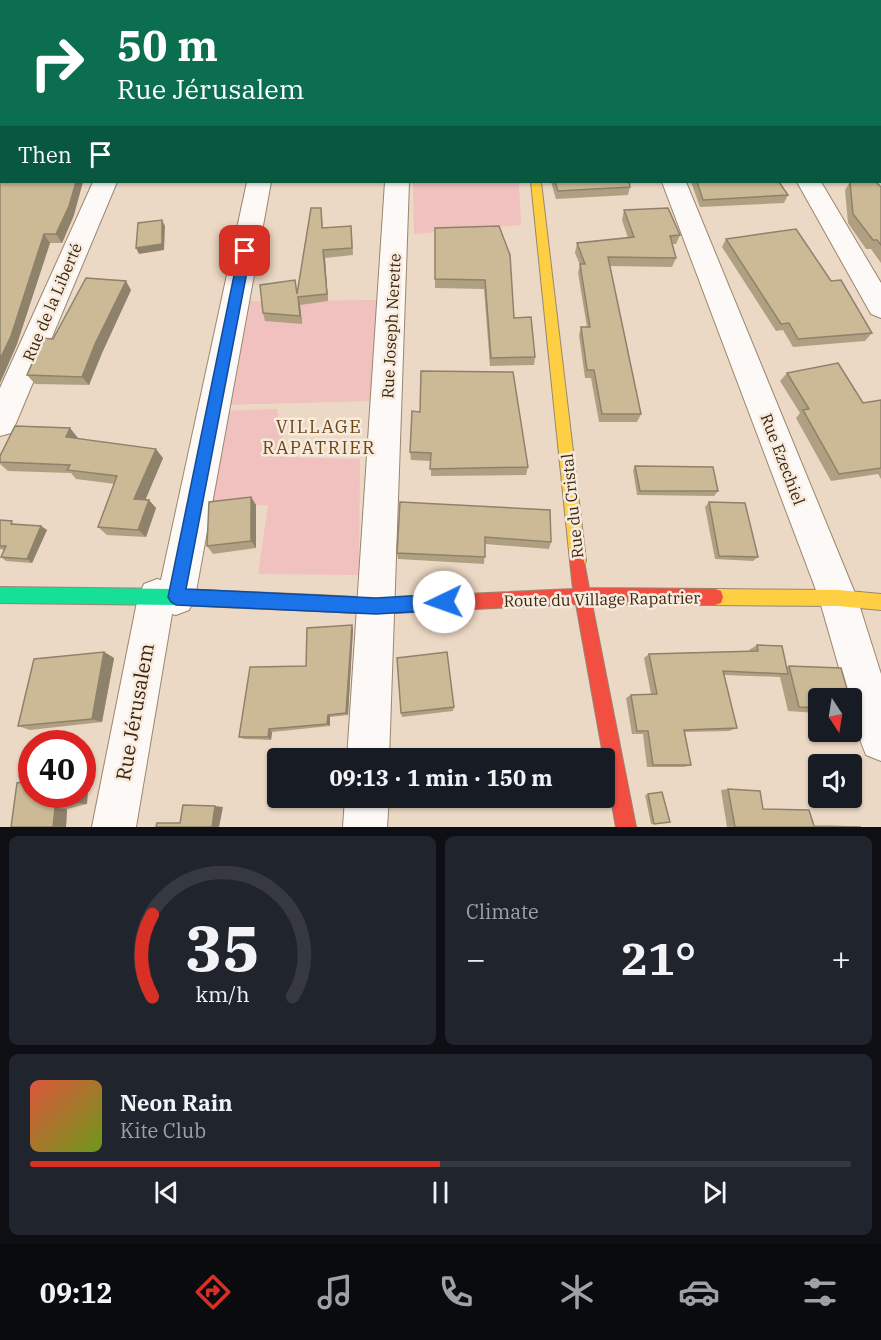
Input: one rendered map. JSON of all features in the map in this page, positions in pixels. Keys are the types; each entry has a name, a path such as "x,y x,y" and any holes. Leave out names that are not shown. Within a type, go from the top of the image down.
{"street":[{"name":"Rue de la Liberté","path":"0,423 105,183"},
{"name":"Rue Jérusalem","path":"114,827 137,695 167,597 259,183"},
{"name":"Rue Joseph Nerette","path":"370,748 393,311 397,183"},
{"name":"Rue du Cristal","path":"536,183 582,596 626,827"},
{"name":"Rue Ezechiel","path":"674,183 838,598 881,740"},
{"path":"810,183 881,307"},
{"name":"Route du Village Rapatrier","path":"0,595 167,597 376,606 582,596 838,598 881,602"},
{"path":"365,827 366,808"}],"shaded area":[{"path":"413,183 519,183 521,225 414,234"},
{"path":"384,300 372,401 223,405 241,301"},
{"path":"277,409 287,457 360,459 359,575 258,574 268,505 201,507 222,411"}],"building":[{"path":"0,183 76,183 69,206 56,234 44,234 11,336 0,359"},
{"path":"555,183 629,183 630,187 558,191"},
{"path":"697,183 780,183 788,195 703,200"},
{"path":"850,183 877,183 881,187 881,245 877,240 873,240 853,214"},
{"path":"311,208 321,208 322,228 351,226 352,248 323,250 327,294 298,297 300,316 263,313 260,285 295,280 297,294"},
{"path":"668,208 680,235 670,236 676,258 608,257 641,414 602,414 594,370 587,370 581,327 590,327 580,264 585,264 577,243 634,237 624,210"},
{"path":"162,220 162,244 136,248 138,223"},
{"path":"499,226 510,255 514,318 531,317 535,357 491,358 485,280 435,279 435,228"},
{"path":"796,229 831,281 841,280 872,333 798,339 789,323 781,324 726,239"},
{"path":"86,278 126,281 95,344 82,377 27,375 43,338 53,339"},
{"path":"838,363 863,403 881,400 881,468 839,474 803,410 809,409 787,373"},
{"path":"421,371 513,372 528,467 430,469 431,453 410,452 412,411 420,412"},
{"path":"15,426 70,428 66,437 156,449 134,499 149,500 138,530 98,527 117,476 67,470 70,465 0,462 0,456"},
{"path":"635,466 713,467 718,491 640,491"},
{"path":"251,497 251,541 207,546 209,502"},
{"path":"400,502 550,510 551,542 485,537 485,557 397,553"},
{"path":"709,502 745,503 758,557 719,556"},
{"path":"0,520 12,521 11,524 41,526 27,559 1,557 6,546 0,546"},
{"path":"352,625 346,713 328,715 327,724 269,729 268,737 239,737 250,667 306,666 307,628"},
{"path":"757,645 782,646 788,674 723,671 737,728 684,730 691,765 653,765 648,731 637,731 631,695 657,694 649,654 758,651"},
{"path":"104,652 92,719 18,726 34,659"},
{"path":"447,652 454,707 401,713 397,658"},
{"path":"789,666 841,668 847,688 808,688 808,707 799,707"},
{"path":"17,783 18,808 55,808 53,827 11,827"},
{"path":"728,789 760,791 763,809 809,810 814,826 861,827 735,827"},
{"path":"662,792 670,822 654,824 648,794"},
{"path":"183,805 215,806 212,827 156,827 157,823 180,823"}],"traffic: fast":[{"path":"0,595 176,597 318,603"}],"traffic: slow":[{"path":"536,183 578,561"},
{"path":"715,597 838,598 881,602"}],"traffic: jam":[{"path":"578,561 582,596 626,827"},
{"path":"318,603 376,606 582,596 715,597"}],"district":[{"name":"VILLAGE RAPATRIER","path":"319,437"}],"route":[{"path":"245,251 176,597 376,606 444,602"}]}
